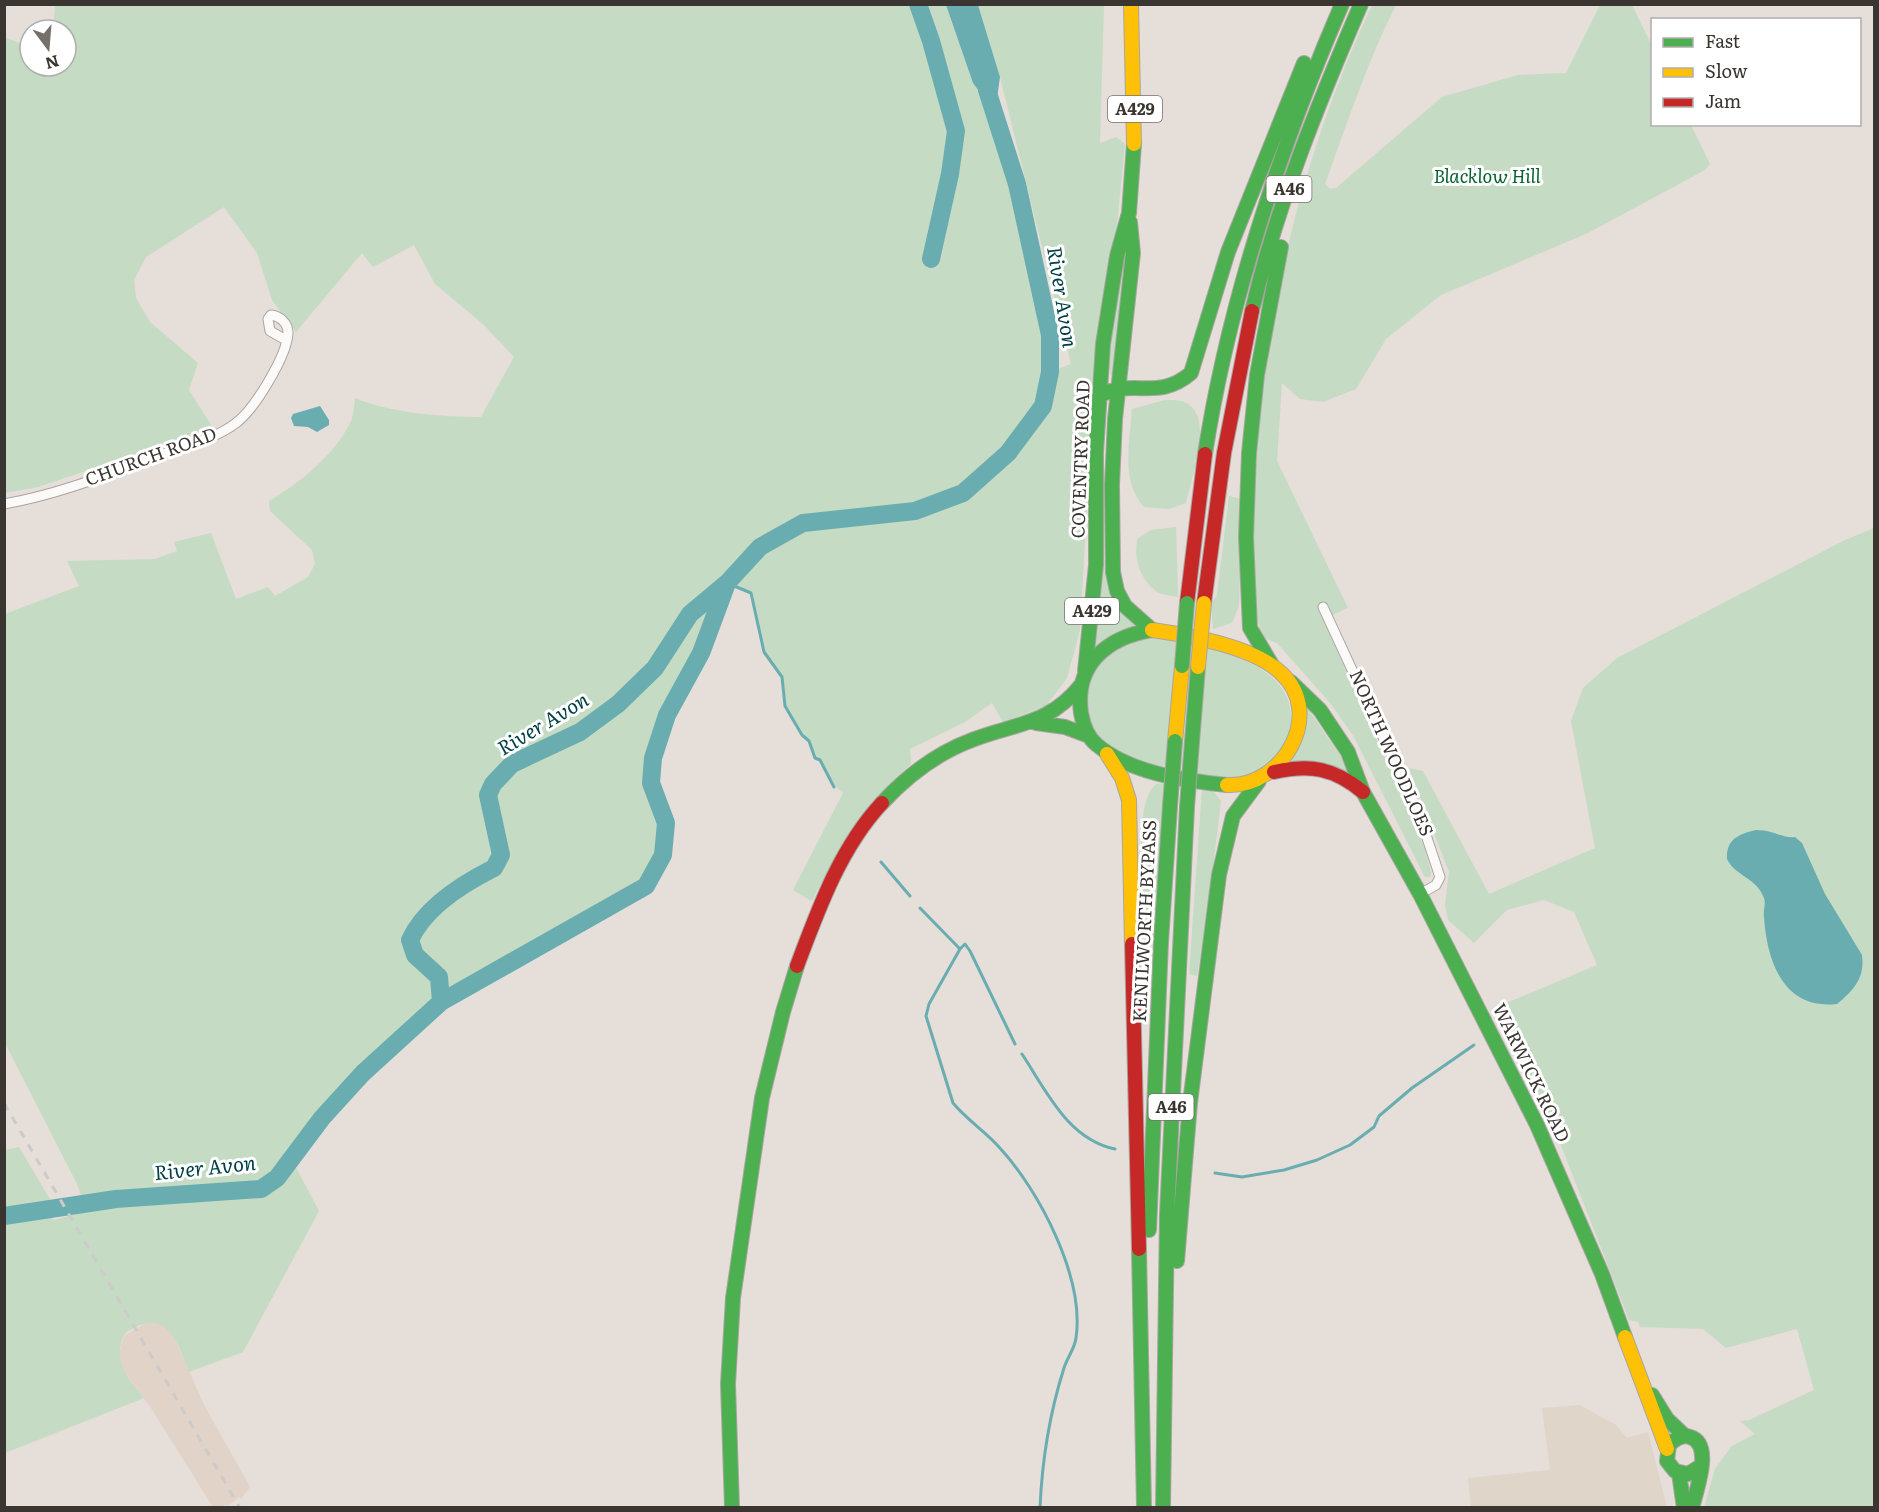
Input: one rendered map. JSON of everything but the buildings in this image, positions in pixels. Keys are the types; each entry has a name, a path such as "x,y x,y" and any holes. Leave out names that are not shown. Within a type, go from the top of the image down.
{"main road":[{"name":"COVENTRY ROAD","path":"1131,4 1135,122 1129,213 1133,253 1117,386 1112,484 1114,579 1117,593 1127,609 1152,630"},
{"name":"A46","path":"1117,386 1150,390 1169,388 1191,374 1228,252 1252,189 1293,88 1332,4"},
{"name":"KENILWORTH BYPASS","path":"1145,1508 1152,1136 1170,806 1198,502 1211,420 1228,340 1277,171 1305,93 1342,4"},
{"name":"A46","path":"1318,106 1361,4"},
{"path":"1164,1408 1172,1336 1190,1103 1218,886 1230,824 1236,809 1259,781 1274,772 1289,753 1297,729 1297,704 1288,679 1272,665 1252,636 1248,615 1246,556 1249,453 1266,319 1282,243 1318,106"},
{"name":"KENILWORTH BYPASS","path":"1163,1508 1171,1096 1187,807 1204,603 1221,471 1237,380 1264,266 1318,106"},
{"name":"COVENTRY ROAD","path":"1083,678 1096,565 1099,396 1111,286 1129,213"},
{"path":"1099,396 1117,386"},
{"path":"732,1508 728,1365 751,1153 772,1046 803,949 842,861 865,823 890,794 925,765 952,750 994,733 1036,723 1060,710 1083,678 1094,657 1112,641 1130,633 1152,630 1247,654 1272,665"},
{"path":"1083,678 1080,709 1089,736"},
{"name":"WARWICK ROAD","path":"1288,679 1315,705 1332,726 1348,752 1363,792 1420,894 1555,1162 1643,1381 1667,1449"},
{"path":"1036,723 1065,727 1089,736 1107,754 1122,778 1129,800 1145,1508"},
{"path":"1107,754 1136,765 1222,786 1259,781"},
{"name":"WARWICK ROAD","path":"1274,772 1305,766 1323,767 1346,777 1363,792"},
{"name":"WARWICK ROAD","path":"1643,1381 1667,1419 1685,1436"},
{"path":"1684,1508 1683,1488 1679,1473 1668,1464 1667,1449 1675,1439 1685,1436 1693,1438 1702,1446 1705,1455 1692,1508"},
{"path":"1679,1473 1691,1473 1701,1466"}],"street":[{"name":"CHURCH ROAD","path":"4,504 49,494 201,441 230,427 246,414 259,397 275,368 286,340"},
{"name":"NORTH WOODLOES","path":"1323,607 1427,832 1440,877 1436,885 1420,894"}],"shaded area":[{"path":"146,1323 157,1323 165,1327 174,1337 204,1405 250,1487 241,1499 239,1497 229,1505 213,1507 151,1408 121,1367 119,1355 124,1336"},
{"path":"1580,1405 1616,1425 1627,1438 1648,1432 1667,1507 1471,1507 1468,1478 1550,1470 1542,1408"}],"green space":[{"path":"55,5 946,5 973,83 995,113 1017,184 1050,335 1051,372 1071,364 1000,77 978,5 1104,5 1100,143 1116,137 1125,144 1117,225 1096,345 1080,630 1067,678 1046,706 1003,722 992,703 965,722 910,749 911,764 879,795 854,827 812,901 793,890 843,793 815,758 809,741 802,735 785,706 782,677 764,652 751,593 727,584 701,653 667,715 653,758 651,783 666,823 663,855 646,886 441,1002 363,1073 322,1118 292,1160 319,1211 243,1352 189,1372 178,1345 167,1329 159,1324 140,1325 124,1335 120,1353 127,1376 144,1398 5,1453 5,1150 19,1147 51,1201 43,1210 54,1220 83,1212 84,1204 77,1184 5,1043 5,614 79,586 67,561 155,559 177,551 174,542 211,533 236,599 268,587 275,596 308,577 315,564 312,550 270,511 269,501 293,486 326,457 351,421 355,398 384,407 416,413 481,417 514,357 484,325 435,284 414,245 373,267 362,253 296,332 272,300 257,253 224,207 146,257 134,280 136,298 150,322 198,363 189,390 213,428 38,487 5,493 5,37 18,43 18,78 78,78 78,18 54,18"},
{"name":"Blacklow Hill","path":"1372,5 1396,5 1349,116 1325,184 1330,189 1336,188 1442,97 1518,75 1566,73 1600,5 1632,5 1651,44 1651,126 1691,126 1710,164 1705,170 1588,233 1441,295 1386,339 1356,389 1323,402 1300,399 1282,383 1277,461 1348,608 1323,619 1425,849 1430,877 1425,877 1354,737 1331,704 1277,643 1262,637 1252,577 1252,536 1260,399 1271,326 1291,232 1304,185 1318,139 1352,49"},
{"path":"1126,250 1114,374 1110,375 1108,358"},
{"path":"1165,400 1182,401 1193,409 1199,419 1200,433 1196,464 1186,503 1169,509 1144,507 1132,485 1128,460 1132,409"},
{"path":"1109,406 1108,557 1137,625 1093,649 1104,555 1104,475"},
{"path":"1229,496 1242,499 1239,606 1232,623 1213,629 1211,604 1217,595"},
{"path":"1176,527 1178,597 1159,593 1147,582 1137,561 1136,553 1138,538 1151,530"},
{"path":"1874,528 1874,1507 1704,1507 1715,1469 1732,1446 1755,1434 1740,1421 1749,1420 1814,1390 1797,1329 1726,1348 1703,1329 1640,1327 1638,1322 1629,1320 1557,1135 1497,1007 1597,965 1574,912 1544,900 1507,910 1474,943 1448,920 1445,905 1449,872 1409,768 1423,771 1489,894 1595,848 1571,721 1583,688 1617,658 1843,541"},
{"path":"1156,637 1213,650 1251,663 1268,674 1280,687 1289,703 1291,726 1283,748 1268,767 1238,782 1127,759 1105,745 1089,722 1086,695 1093,668 1120,642"},
{"path":"1304,703 1352,773 1291,763 1303,737"},
{"path":"1165,783 1156,939 1149,937 1147,923 1142,881 1141,833 1148,795 1156,784"},
{"path":"1202,788 1214,792 1221,801 1206,926 1197,976 1189,974"}],"water":[{"path":"946,5 978,5 1000,77 995,113 973,83"},
{"path":"320,406 329,420 329,425 317,432 308,427 294,426 291,418 293,414"},
{"path":"1756,830 1795,837 1802,843 1825,894 1862,955 1862,970 1857,983 1837,1004 1818,1004 1803,999 1791,991 1781,979 1774,965 1766,934 1765,903 1761,891 1727,859 1727,852 1735,838"}],"waterway":[{"path":"918,4 931,41 956,131 950,174 931,259"},
{"name":"River Avon","path":"441,1002 439,977 415,955 410,940 425,917 435,907 469,881 494,868 501,855 488,795 493,784 512,764 580,732 618,704 655,668 690,614 727,583 760,547 803,523 915,511 963,493 1008,453 1043,406 1050,372 1050,335 1017,184 987,90"},
{"path":"727,583 751,593 764,652 782,677 785,706 802,735 809,741 815,758 820,760 834,787"},
{"name":"River Avon","path":"4,1216 116,1199 261,1189 277,1178 322,1118 363,1073 441,1002 646,886 663,855 666,823 651,783 653,758 667,715 701,653 727,583"},
{"path":"881,862 910,896"},
{"path":"920,908 960,949 965,944 970,951 1015,1044"},
{"path":"960,949 929,1004 926,1016 953,1103 999,1147 1029,1187 1056,1236 1066,1263 1077,1314 1076,1338 1064,1368 1051,1419 1040,1508"},
{"path":"1215,1173 1242,1177 1284,1170 1317,1160 1350,1145 1374,1127 1379,1116 1412,1088 1474,1045"},
{"path":"1022,1054 1050,1098 1072,1125 1099,1144 1115,1149"}],"railway":[{"path":"4,1103 240,1508"}],"traffic: fast":[{"path":"1205,454 1228,339 1259,225 1298,113 1342,4"},
{"path":"1252,311 1286,194 1329,79 1361,4"},
{"path":"1099,396 1123,388 1167,386 1179,382 1191,373 1228,252 1304,63"},
{"path":"1085,671 1096,565 1096,452 1103,344 1117,256 1129,213 1134,144"},
{"path":"1130,222 1133,253 1115,419 1112,485 1113,572 1117,591 1125,606 1152,630"},
{"path":"1272,665 1250,628 1246,537 1249,453 1257,375 1281,247"},
{"path":"1182,666 1187,603"},
{"path":"1152,630 1121,639 1108,646 1089,667 1083,680 1080,696 1081,713 1086,730 1094,742 1110,755 1142,769 1177,778 1227,785"},
{"path":"1192,742 1198,667"},
{"path":"1291,682 1320,710 1348,752 1363,792 1420,894 1537,1125 1602,1274 1625,1337"},
{"path":"882,803 912,775 935,759 959,745 1044,715 1057,708 1081,685"},
{"path":"1036,723 1065,727 1089,736"},
{"path":"1170,806 1175,741"},
{"path":"1187,807 1192,742"},
{"path":"1177,1261 1190,1103 1219,875 1233,816 1259,781"},
{"path":"1149,1230 1161,942 1170,806"},
{"path":"1163,1508 1167,1214 1187,807"},
{"path":"732,1508 728,1384 733,1298 762,1098 797,966"},
{"path":"1139,1249 1144,1508"},
{"path":"1652,1395 1667,1419 1685,1436"},
{"path":"1692,1508 1702,1469 1701,1449 1697,1441 1687,1436 1669,1445 1667,1461 1675,1471 1688,1474 1701,1466"},
{"path":"1679,1473 1684,1508"}],"traffic: slow":[{"path":"1131,4 1134,144"},
{"path":"1198,667 1204,603"},
{"path":"1152,630 1202,639 1255,656 1281,673 1294,690 1299,708 1298,727 1292,746 1280,762 1265,775 1247,783 1227,785"},
{"path":"1175,741 1182,666"},
{"path":"1107,754 1122,778 1129,800 1132,944"},
{"path":"1625,1337 1667,1449"}],"traffic: jam":[{"path":"1204,603 1224,453 1252,311"},
{"path":"1187,603 1205,454"},
{"path":"1274,772 1299,768 1321,770 1342,778 1363,792"},
{"path":"797,966 822,902 842,860 867,821 882,803"},
{"path":"1132,944 1139,1249"}]}
